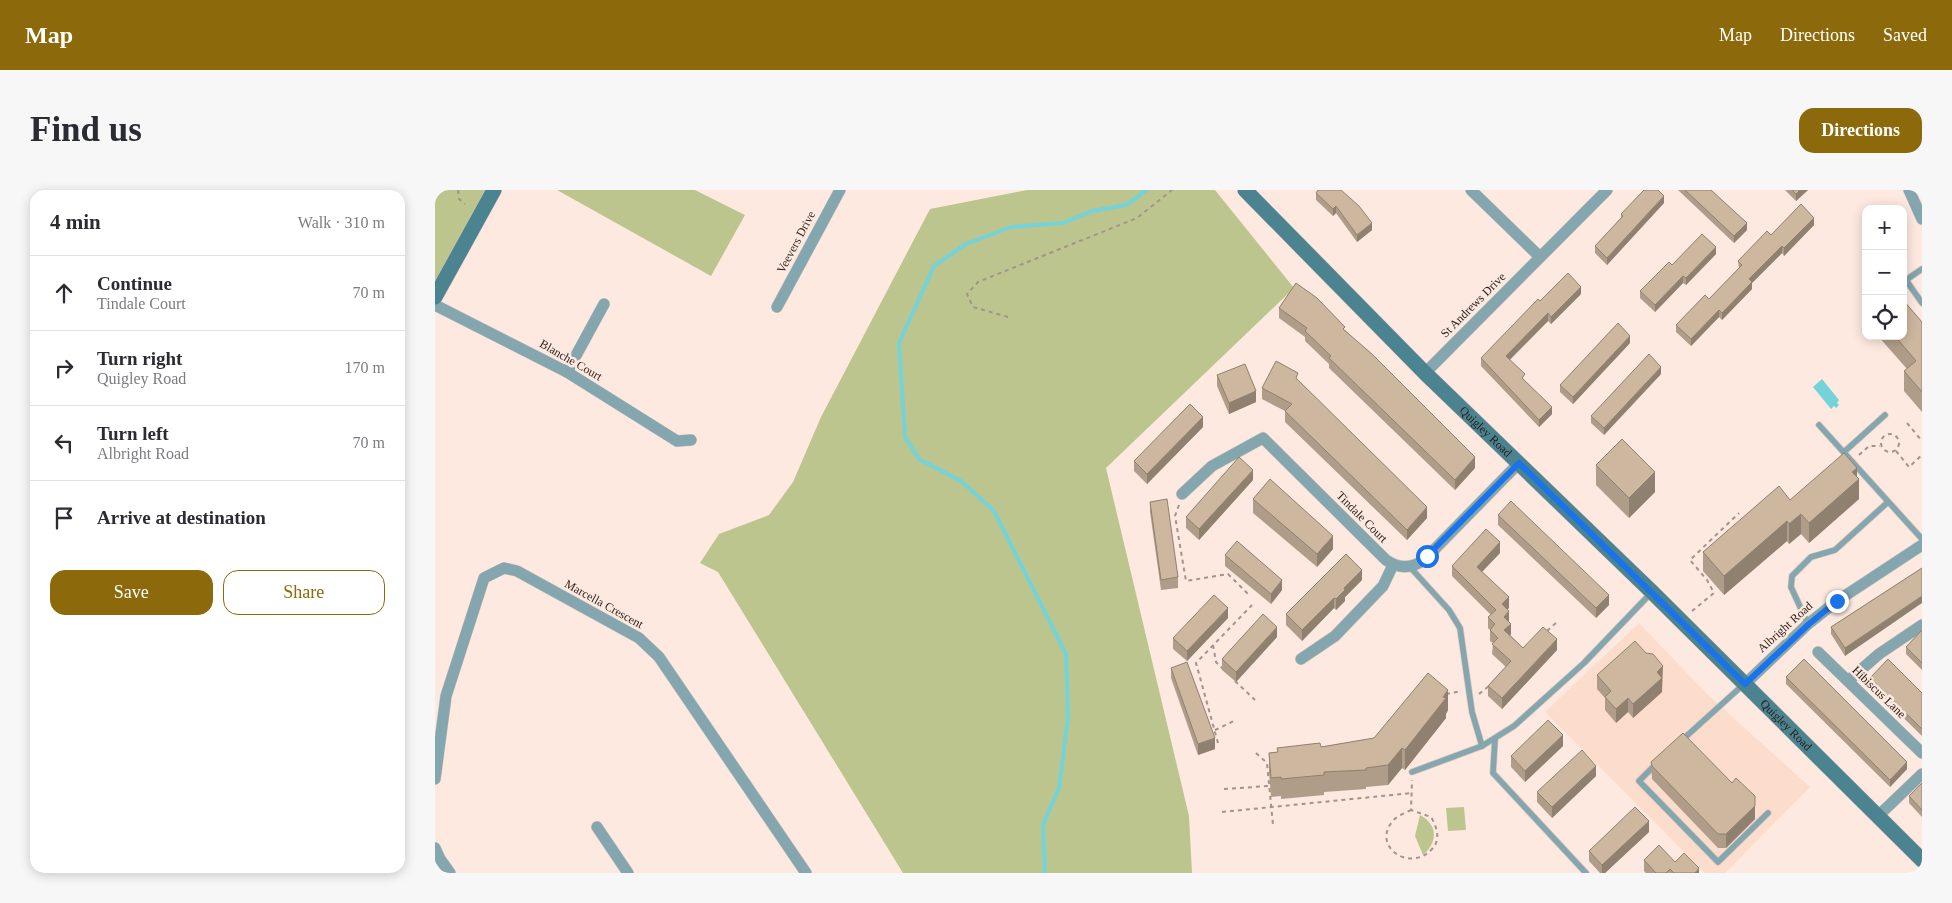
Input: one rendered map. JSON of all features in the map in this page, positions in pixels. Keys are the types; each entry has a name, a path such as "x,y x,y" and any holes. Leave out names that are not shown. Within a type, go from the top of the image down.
{"street":[{"path":"435,298 494,190"},
{"name":"Veevers Drive","path":"777,307 840,190"},
{"name":"Quigley Road","path":"1245,190 1425,373 1652,592 1922,860"},
{"path":"1471,190 1540,257"},
{"name":"St Andrews Drive","path":"1425,373 1607,190"},
{"path":"1909,190 1922,220"},
{"path":"567,372 604,304"},
{"name":"Blanche Court","path":"435,306 567,372 677,441 691,440"},
{"name":"Tindale Court","path":"1182,494 1212,466 1263,438 1393,565"},
{"path":"1301,659 1335,636 1383,586 1393,565 1410,567 1425,559 1519,463"},
{"name":"Albright Road","path":"1745,684 1809,624 1837,601 1922,545"},
{"name":"Marcella Crescent","path":"435,779 441,695 484,578 504,568 517,571 639,638 659,657 806,873"},
{"path":"1848,681 1879,654 1922,625"},
{"name":"Hibiscus Lane","path":"1817,652 1922,752"},
{"path":"1878,816 1922,774"},
{"path":"597,827 628,873"},
{"path":"435,848 450,873"}],"lane":[{"path":"1922,269 1906,280 1922,302"},
{"path":"1844,452 1885,415"},
{"path":"1819,425 1922,540"},
{"path":"1809,624 1791,587 1792,576 1811,557 1835,550 1888,502"},
{"path":"1410,567 1449,610 1460,628 1470,695 1482,746"},
{"path":"1412,772 1482,746 1514,726 1584,663 1652,592"},
{"path":"1673,748 1745,684"},
{"path":"1495,739 1493,773 1586,873"},
{"path":"1660,761 1639,781 1718,862 1768,813"}],"path":[{"path":"458,190 459,199 465,204"},
{"path":"1008,317 973,307 967,294 978,282 1137,218 1172,190"},
{"path":"1907,423 1922,441"},
{"path":"1880,446 1884,435 1893,434 1899,442 1896,451"},
{"path":"1852,461 1869,446 1880,446 1887,452 1896,451"},
{"path":"1896,451 1909,467 1922,455"},
{"path":"1182,494 1175,516 1186,581 1228,574 1249,595"},
{"path":"1680,620 1714,593 1707,580 1690,560 1739,513"},
{"path":"1218,743 1196,663 1252,605"},
{"path":"1544,634 1558,621"},
{"path":"1213,644 1216,662 1255,700"},
{"path":"1470,695 1480,694 1494,680"},
{"path":"1444,696 1447,693 1459,691"},
{"path":"1215,730 1234,721"},
{"path":"1256,753 1267,763 1273,825"},
{"path":"1411,810 1412,772"},
{"path":"1224,788 1269,786"},
{"path":"1222,812 1411,793"},
{"path":"1411,810 1431,817 1438,834 1435,846 1426,856 1417,860 1404,859 1395,854 1387,844 1387,831 1393,820 1411,810"}],"shaded area":[{"path":"1639,623 1707,694 1810,787 1725,873 1705,873 1545,712"}],"green space":[{"path":"435,190 499,190 435,308"},
{"path":"557,190 695,190 745,215 711,276"},
{"path":"1027,190 1215,190 1294,288 1106,468 1189,816 1192,873 903,873 718,572 700,563 719,534 769,515 793,482 821,417 930,209"},
{"path":"1464,807 1466,830 1448,831 1446,808"},
{"path":"1420,815 1430,824 1434,834 1431,845 1423,855 1415,836"}],"water":[{"path":"1822,379 1839,400 1837,403 1839,405 1836,408 1834,406 1831,409 1813,387"}],"building":[{"path":"1318,190 1341,190 1359,206 1372,223 1357,235 1336,206 1333,209 1316,193"},
{"path":"1644,190 1658,190 1664,196 1607,258 1595,246 1623,216 1621,214"},
{"path":"1685,190 1711,190 1747,223 1734,236"},
{"path":"1792,190 1800,190 1796,194"},
{"path":"1801,204 1814,218 1749,279 1752,282 1722,313 1719,310 1691,339 1676,325 1705,295 1709,299 1742,265 1738,261 1767,231 1771,235"},
{"path":"1702,234 1716,247 1686,278 1683,276 1655,305 1640,291 1669,262 1672,265"},
{"path":"1568,273 1581,287 1551,317 1548,313 1506,356 1525,374 1522,378 1552,407 1539,420 1481,358 1538,299 1540,301"},
{"path":"1296,283 1317,298 1345,327 1343,329 1372,354 1475,457 1455,480 1329,358 1331,356 1305,331 1307,328 1279,308"},
{"path":"1907,305 1922,322 1922,392 1904,371 1916,361 1898,340 1907,340"},
{"path":"1618,323 1630,336 1573,397 1560,385"},
{"path":"1649,354 1661,367 1604,428 1591,416"},
{"path":"1276,361 1298,373 1296,378 1427,507 1407,530 1285,411 1292,404 1262,388"},
{"path":"1245,364 1256,391 1229,403 1217,375"},
{"path":"1190,404 1203,417 1147,474 1134,461"},
{"path":"1622,439 1655,472 1629,498 1596,465"},
{"path":"1844,453 1857,468 1852,472 1859,479 1809,523 1801,514 1789,524 1787,521 1724,576 1703,552 1779,486 1790,500"},
{"path":"1239,457 1253,470 1199,529 1186,517"},
{"path":"1270,479 1333,536 1317,554 1253,499"},
{"path":"1167,499 1178,577 1161,580 1150,502"},
{"path":"1511,501 1609,595 1596,608 1498,515"},
{"path":"1486,529 1500,542 1477,567 1509,597 1502,604 1509,611 1504,617 1511,624 1504,630 1523,648 1543,627 1557,639 1502,698 1488,686 1511,661 1492,644 1498,638 1490,630 1495,624 1488,617 1496,610 1452,566"},
{"path":"1237,541 1282,580 1271,594 1225,555"},
{"path":"1346,554 1362,570 1336,599 1334,598 1302,630 1286,614"},
{"path":"1922,568 1922,596 1845,648 1831,627"},
{"path":"1214,595 1228,608 1187,651 1173,638"},
{"path":"1263,614 1277,627 1236,672 1222,659"},
{"path":"1922,630 1922,663 1906,647"},
{"path":"1635,641 1646,653 1653,654 1663,666 1657,672 1662,678 1633,704 1628,698 1616,709 1605,697 1611,691 1597,675"},
{"path":"1804,659 1907,762 1890,780 1786,677"},
{"path":"1888,659 1922,693 1922,729 1870,678"},
{"path":"1187,662 1215,738 1198,744 1171,668"},
{"path":"1428,673 1448,690 1443,697 1446,698 1405,750 1402,748 1388,765 1366,768 1366,770 1324,772 1324,775 1281,779 1281,777 1271,778 1269,753 1278,752 1277,748 1320,743 1321,747 1374,738"},
{"path":"1548,720 1563,735 1525,771 1511,756"},
{"path":"1683,733 1732,783 1736,778 1755,796 1755,806 1726,834 1718,834 1652,766 1651,762"},
{"path":"1582,750 1596,766 1552,807 1537,792"},
{"path":"1922,783 1922,810 1909,796"},
{"path":"1635,807 1649,821 1602,865 1589,851"},
{"path":"1659,845 1675,862 1684,853 1699,868 1695,873 1674,873 1670,869 1666,873 1656,873 1644,860"}],"waterway":[{"path":"1045,873 1043,825 1059,788 1068,717 1066,654 994,511 961,481 919,459 905,437 899,343 934,266 966,244 1011,227 1063,223 1092,211 1126,205 1147,190"}],"route":[{"path":"1427,556 1519,463 1745,684 1759,669 1837,601"}]}
